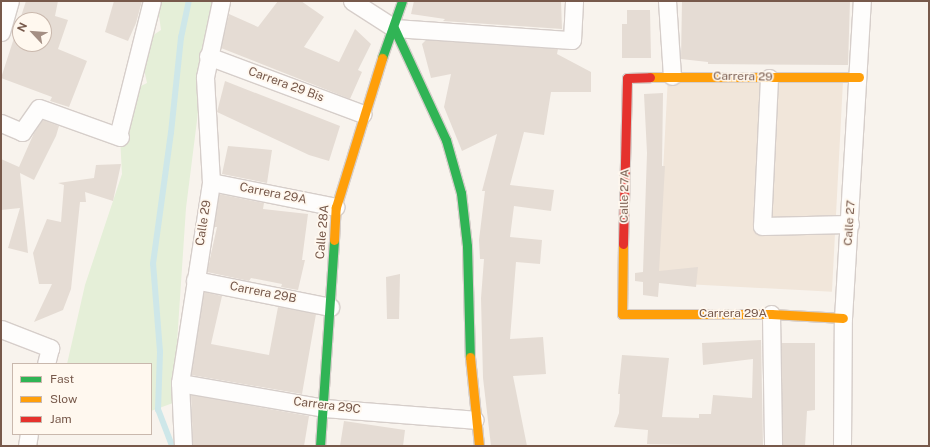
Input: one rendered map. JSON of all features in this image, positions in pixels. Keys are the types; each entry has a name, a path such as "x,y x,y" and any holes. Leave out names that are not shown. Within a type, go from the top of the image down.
{"street":[{"path":"1,32 10,1"},
{"path":"1,123 22,132 39,108 119,136 152,1"},
{"name":"Calle 29","path":"183,446 180,383 211,182 205,100 208,56 221,1"},
{"path":"352,1 394,28 572,40 574,1"},
{"name":"Calle 28A","path":"320,446 324,408 336,207 363,114 394,28 402,1"},
{"path":"667,1 672,76"},
{"name":"Calle 27","path":"842,446 843,318 859,77 862,1"},
{"path":"394,28 446,140 461,193 467,246 468,326 475,420 479,446"},
{"name":"Carrera 29 Bis","path":"208,56 363,114"},
{"name":"Carrera 29","path":"627,78 672,76 769,78 859,77"},
{"name":"Calle 27A","path":"622,314 627,78"},
{"path":"769,78 762,226 850,224"},
{"name":"Carrera 29A","path":"211,182 336,207"},
{"name":"Carrera 29B","path":"195,280 330,307"},
{"name":"Carrera 29A","path":"622,314 771,314 843,318"},
{"path":"771,314 773,446"},
{"path":"1,329 50,348 46,363"},
{"name":"Carrera 29C","path":"180,383 324,408 475,420"},
{"path":"27,446 30,435"}],"shaded area":[{"path":"668,72 843,81 832,292 657,283"}],"green space":[{"path":"157,1 212,1 186,208 173,403 152,411 152,363 67,363 85,285 122,174 120,137 135,89 147,83 141,56 151,47 146,40 161,30"}],"building":[{"path":"26,1 58,1 55,16 68,20 58,49 87,61 69,107 50,101 52,97 1,78 12,44 12,52 52,52 52,12 22,12"},
{"path":"114,1 142,1 136,23 128,41 105,32"},
{"path":"278,1 301,1 324,17 304,47 339,62 355,29 371,44 358,70 362,72 350,99 221,48 229,14 258,27"},
{"path":"414,1 561,1 562,29 443,21 445,19 411,14"},
{"path":"682,1 850,1 848,65 708,64 708,62 681,59"},
{"path":"627,10 650,10 651,58 622,58 622,24 627,24"},
{"path":"426,40 558,49 557,54 591,72 591,92 551,92 544,135 524,132 510,185 554,190 551,211 514,206 510,237 542,240 540,264 516,262 510,339 543,337 546,374 513,376 527,446 491,446 483,378 481,298 484,259 480,259 479,240 485,191 482,191 497,134 462,151 444,107 451,74 431,78 422,44"},
{"path":"225,81 340,126 329,161 309,155 217,112"},
{"path":"663,93 662,166 665,166 659,271 698,267 696,287 659,283 658,297 643,295 643,282 635,281 635,273 643,272 647,153 644,94"},
{"path":"43,120 59,126 56,136 34,180 20,173 28,253 8,248 20,208 1,210 1,159 19,167 34,133"},
{"path":"228,146 272,150 267,183 222,174"},
{"path":"121,164 113,201 85,192 86,202 80,202 71,289 63,310 34,322 52,284 39,284 33,253 47,219 61,222 64,185 58,183 94,178 96,165"},
{"path":"219,194 264,203 263,209 308,214 302,260 305,260 298,290 281,287 282,284 251,278 249,281 207,272 217,227 214,227"},
{"path":"400,274 399,319 387,319 386,277"},
{"path":"204,292 222,296 211,344 269,355 278,307 316,314 302,394 191,375"},
{"path":"761,340 763,446 647,444 648,430 614,427 619,413 620,394 618,394 622,355 669,358 662,417 699,418 699,414 711,414 713,395 752,398 753,359 703,365 702,343"},
{"path":"781,343 815,343 815,410 807,411 805,446 783,446"},
{"path":"191,395 309,416 304,446 193,446"},
{"path":"344,421 405,430 403,446 340,446"}],"waterway":[{"path":"172,446 158,410 160,352 153,264 171,133 181,38 189,1"}],"traffic: fast":[{"path":"382,58 402,1"},
{"path":"394,28 446,140 461,193 467,246 470,357"},
{"path":"320,446 334,240"}],"traffic: slow":[{"path":"334,240 336,207 382,58"},
{"path":"650,77 859,77"},
{"path":"623,244 622,314 771,314 843,318"},
{"path":"470,357 479,446"}],"traffic: jam":[{"path":"623,244 627,78 650,77"}]}
